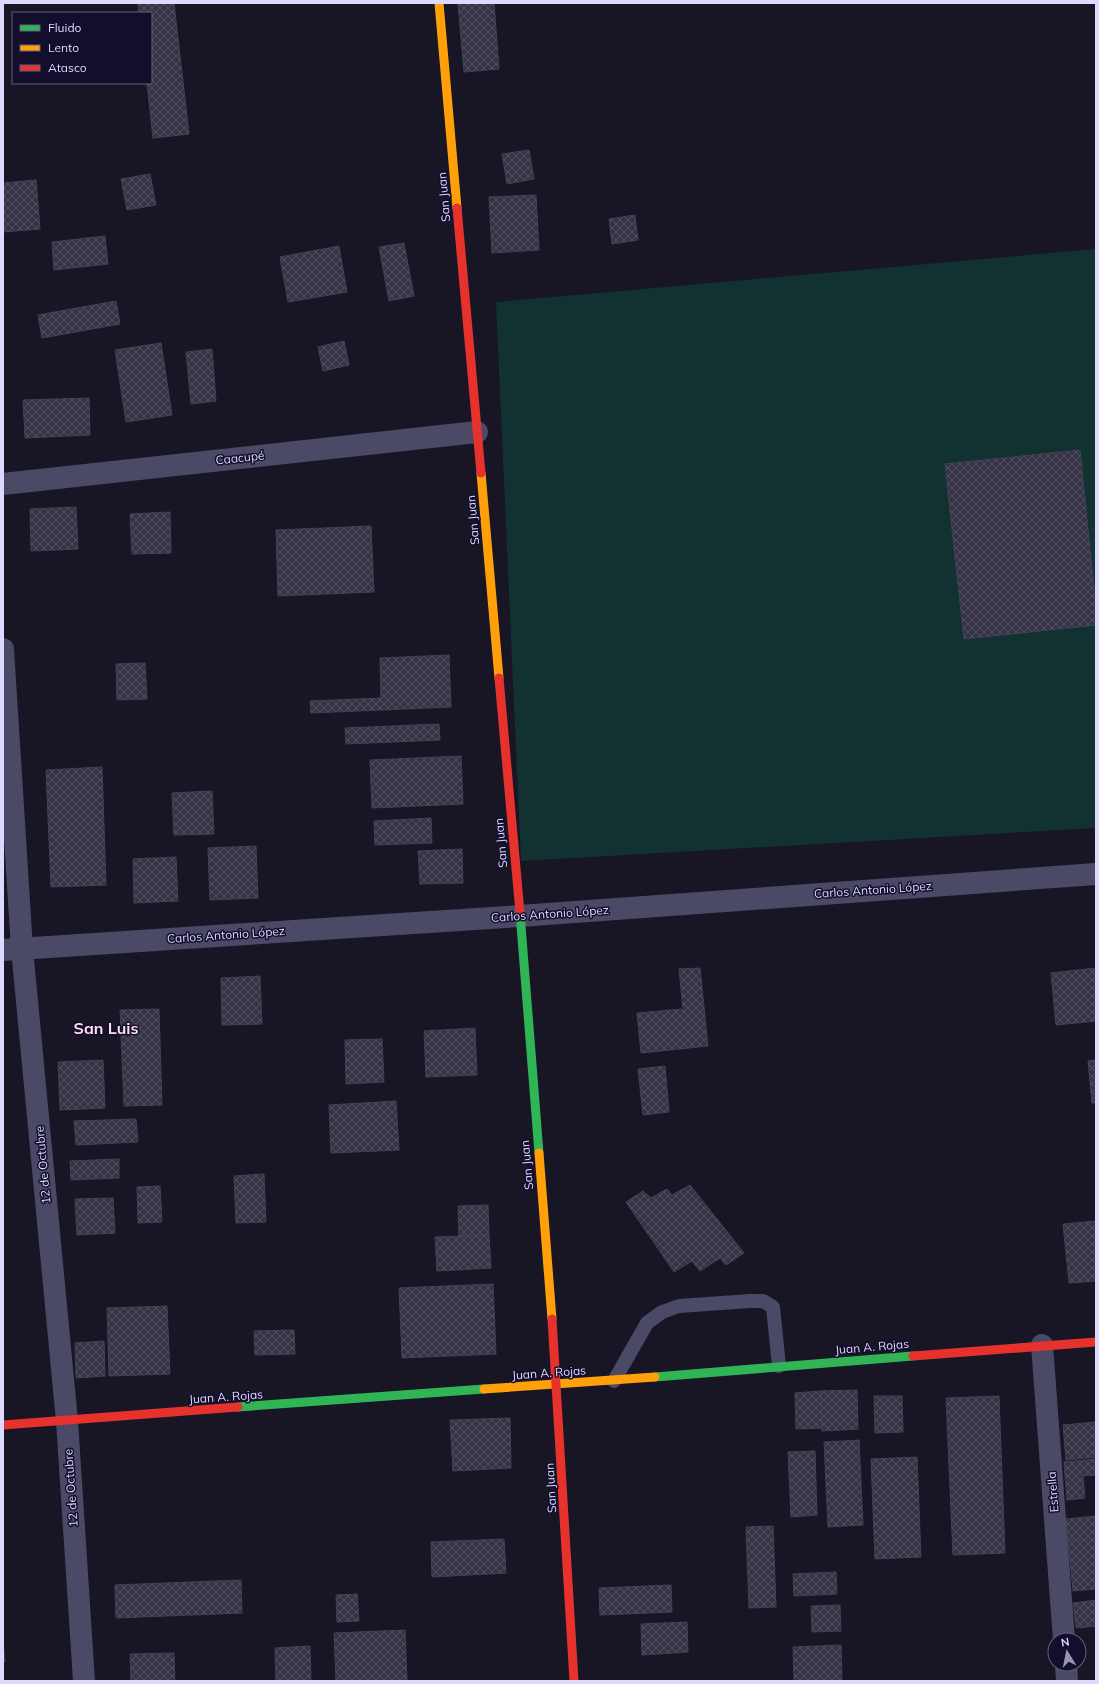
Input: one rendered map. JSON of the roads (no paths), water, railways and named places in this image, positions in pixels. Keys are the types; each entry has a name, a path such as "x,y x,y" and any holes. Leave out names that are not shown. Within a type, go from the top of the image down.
{"street":[{"name":"San Juan","path":"439,3 520,916 557,1383 574,1681"},
{"name":"Caacupé","path":"3,484 477,432"},
{"name":"12 de Octubre","path":"3,649 13,949 67,1421 84,1681"},
{"name":"Carlos Antonio López","path":"13,949 520,916 1096,874"},
{"name":"Juan A. Rojas","path":"3,1425 557,1383 614,1381 779,1366 1096,1342"},
{"name":"Estrella","path":"1042,1345 1063,1632"}],"lane":[{"path":"614,1381 647,1323 662,1312 679,1306 763,1301 773,1307 779,1366"}],"district":[{"name":"San Luis","path":"106,1028"}]}
